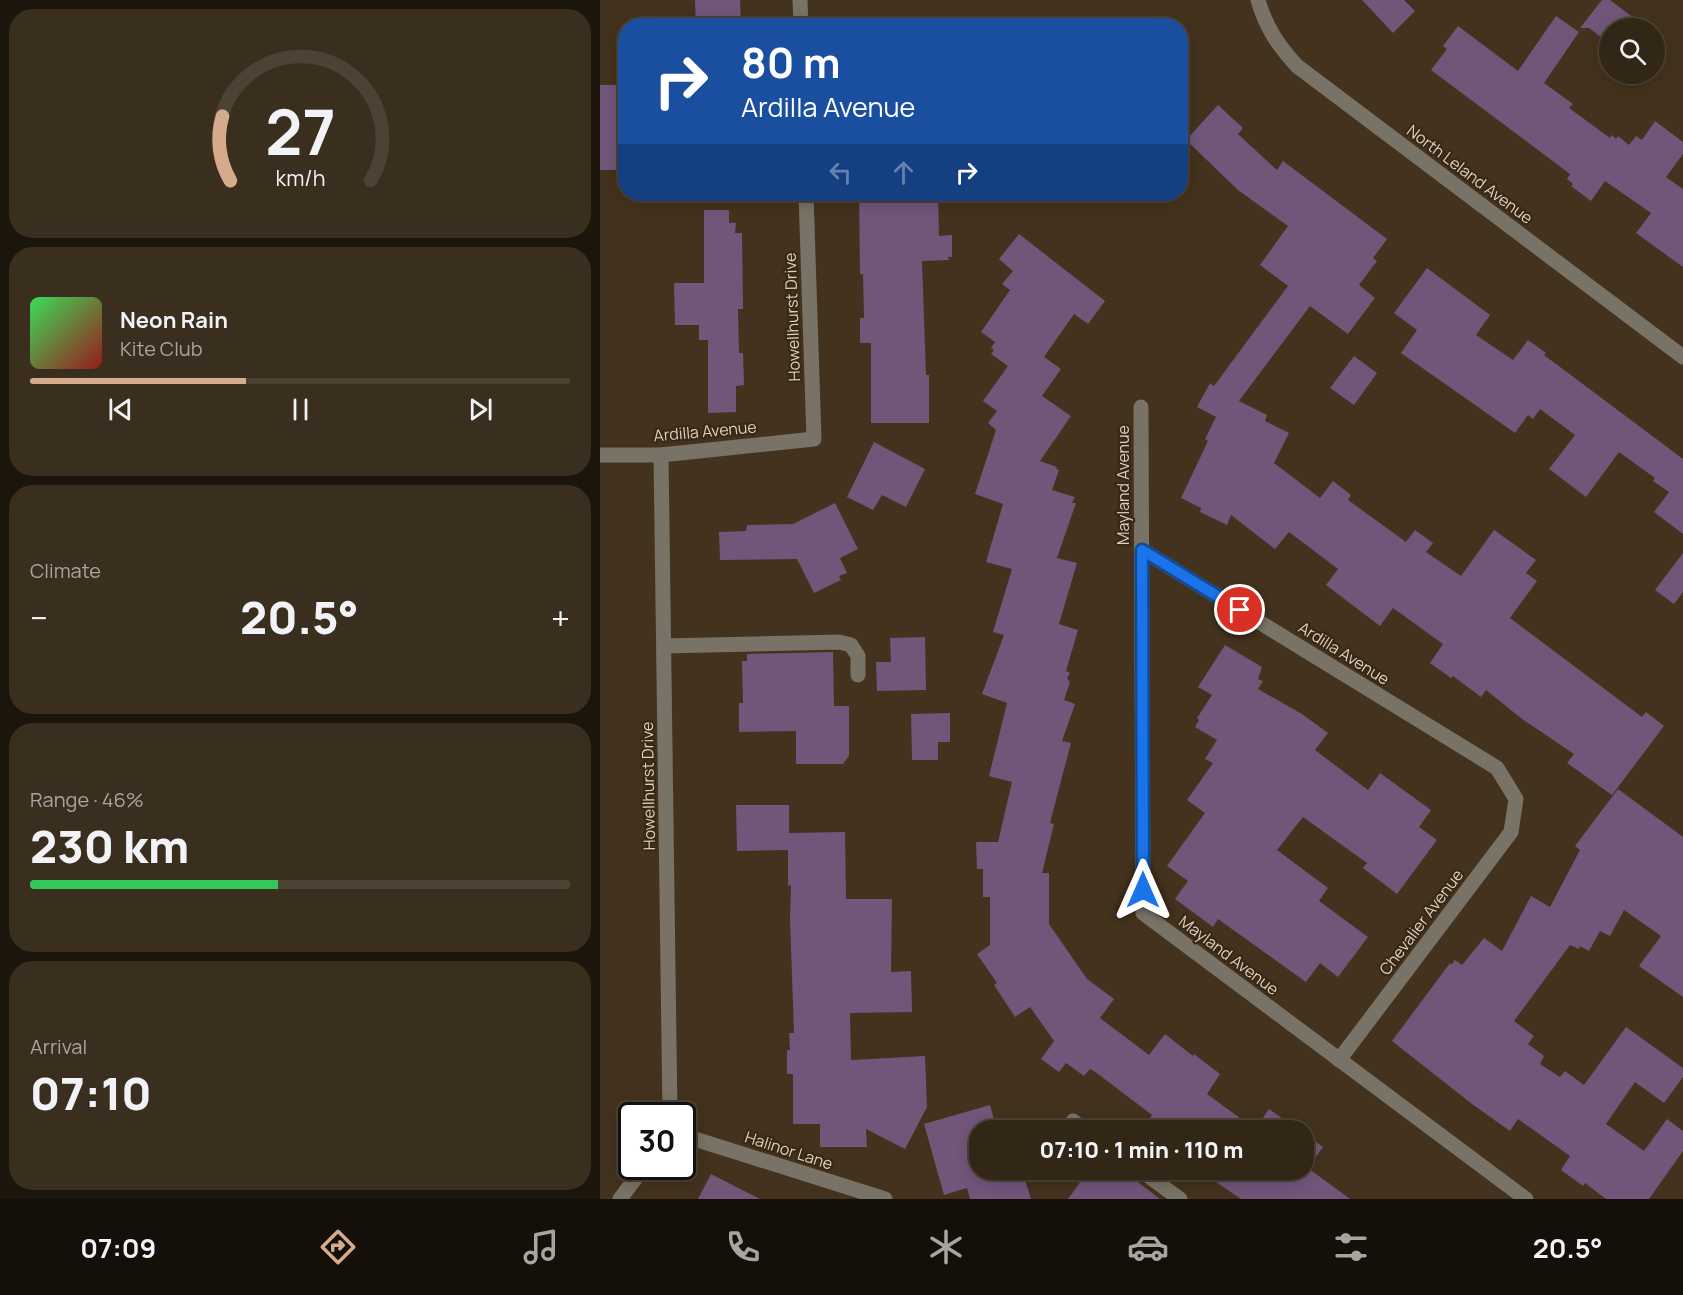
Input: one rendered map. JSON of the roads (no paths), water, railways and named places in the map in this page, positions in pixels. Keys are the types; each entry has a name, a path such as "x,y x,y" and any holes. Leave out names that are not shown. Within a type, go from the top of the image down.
{"street":[{"path":"800,0 801,18"},
{"name":"North Leland Avenue","path":"1258,0 1263,18 1278,46 1297,66 1683,357"},
{"name":"Howellhurst Drive","path":"806,201 814,439"},
{"name":"Mayland Avenue","path":"1141,407 1143,913 1526,1199"},
{"name":"Ardilla Avenue","path":"600,455 661,455 814,439"},
{"name":"Howellhurst Drive","path":"661,455 670,1102"},
{"name":"Ardilla Avenue","path":"1142,550 1497,768 1516,799"},
{"path":"664,646 838,642 851,645 858,656 858,675"},
{"name":"Chevalier Avenue","path":"1340,1059 1511,832 1516,799"},
{"name":"Halinor Lane","path":"696,1139 885,1199"},
{"path":"620,1199 634,1180"},
{"path":"1154,1180 1180,1199"}]}
